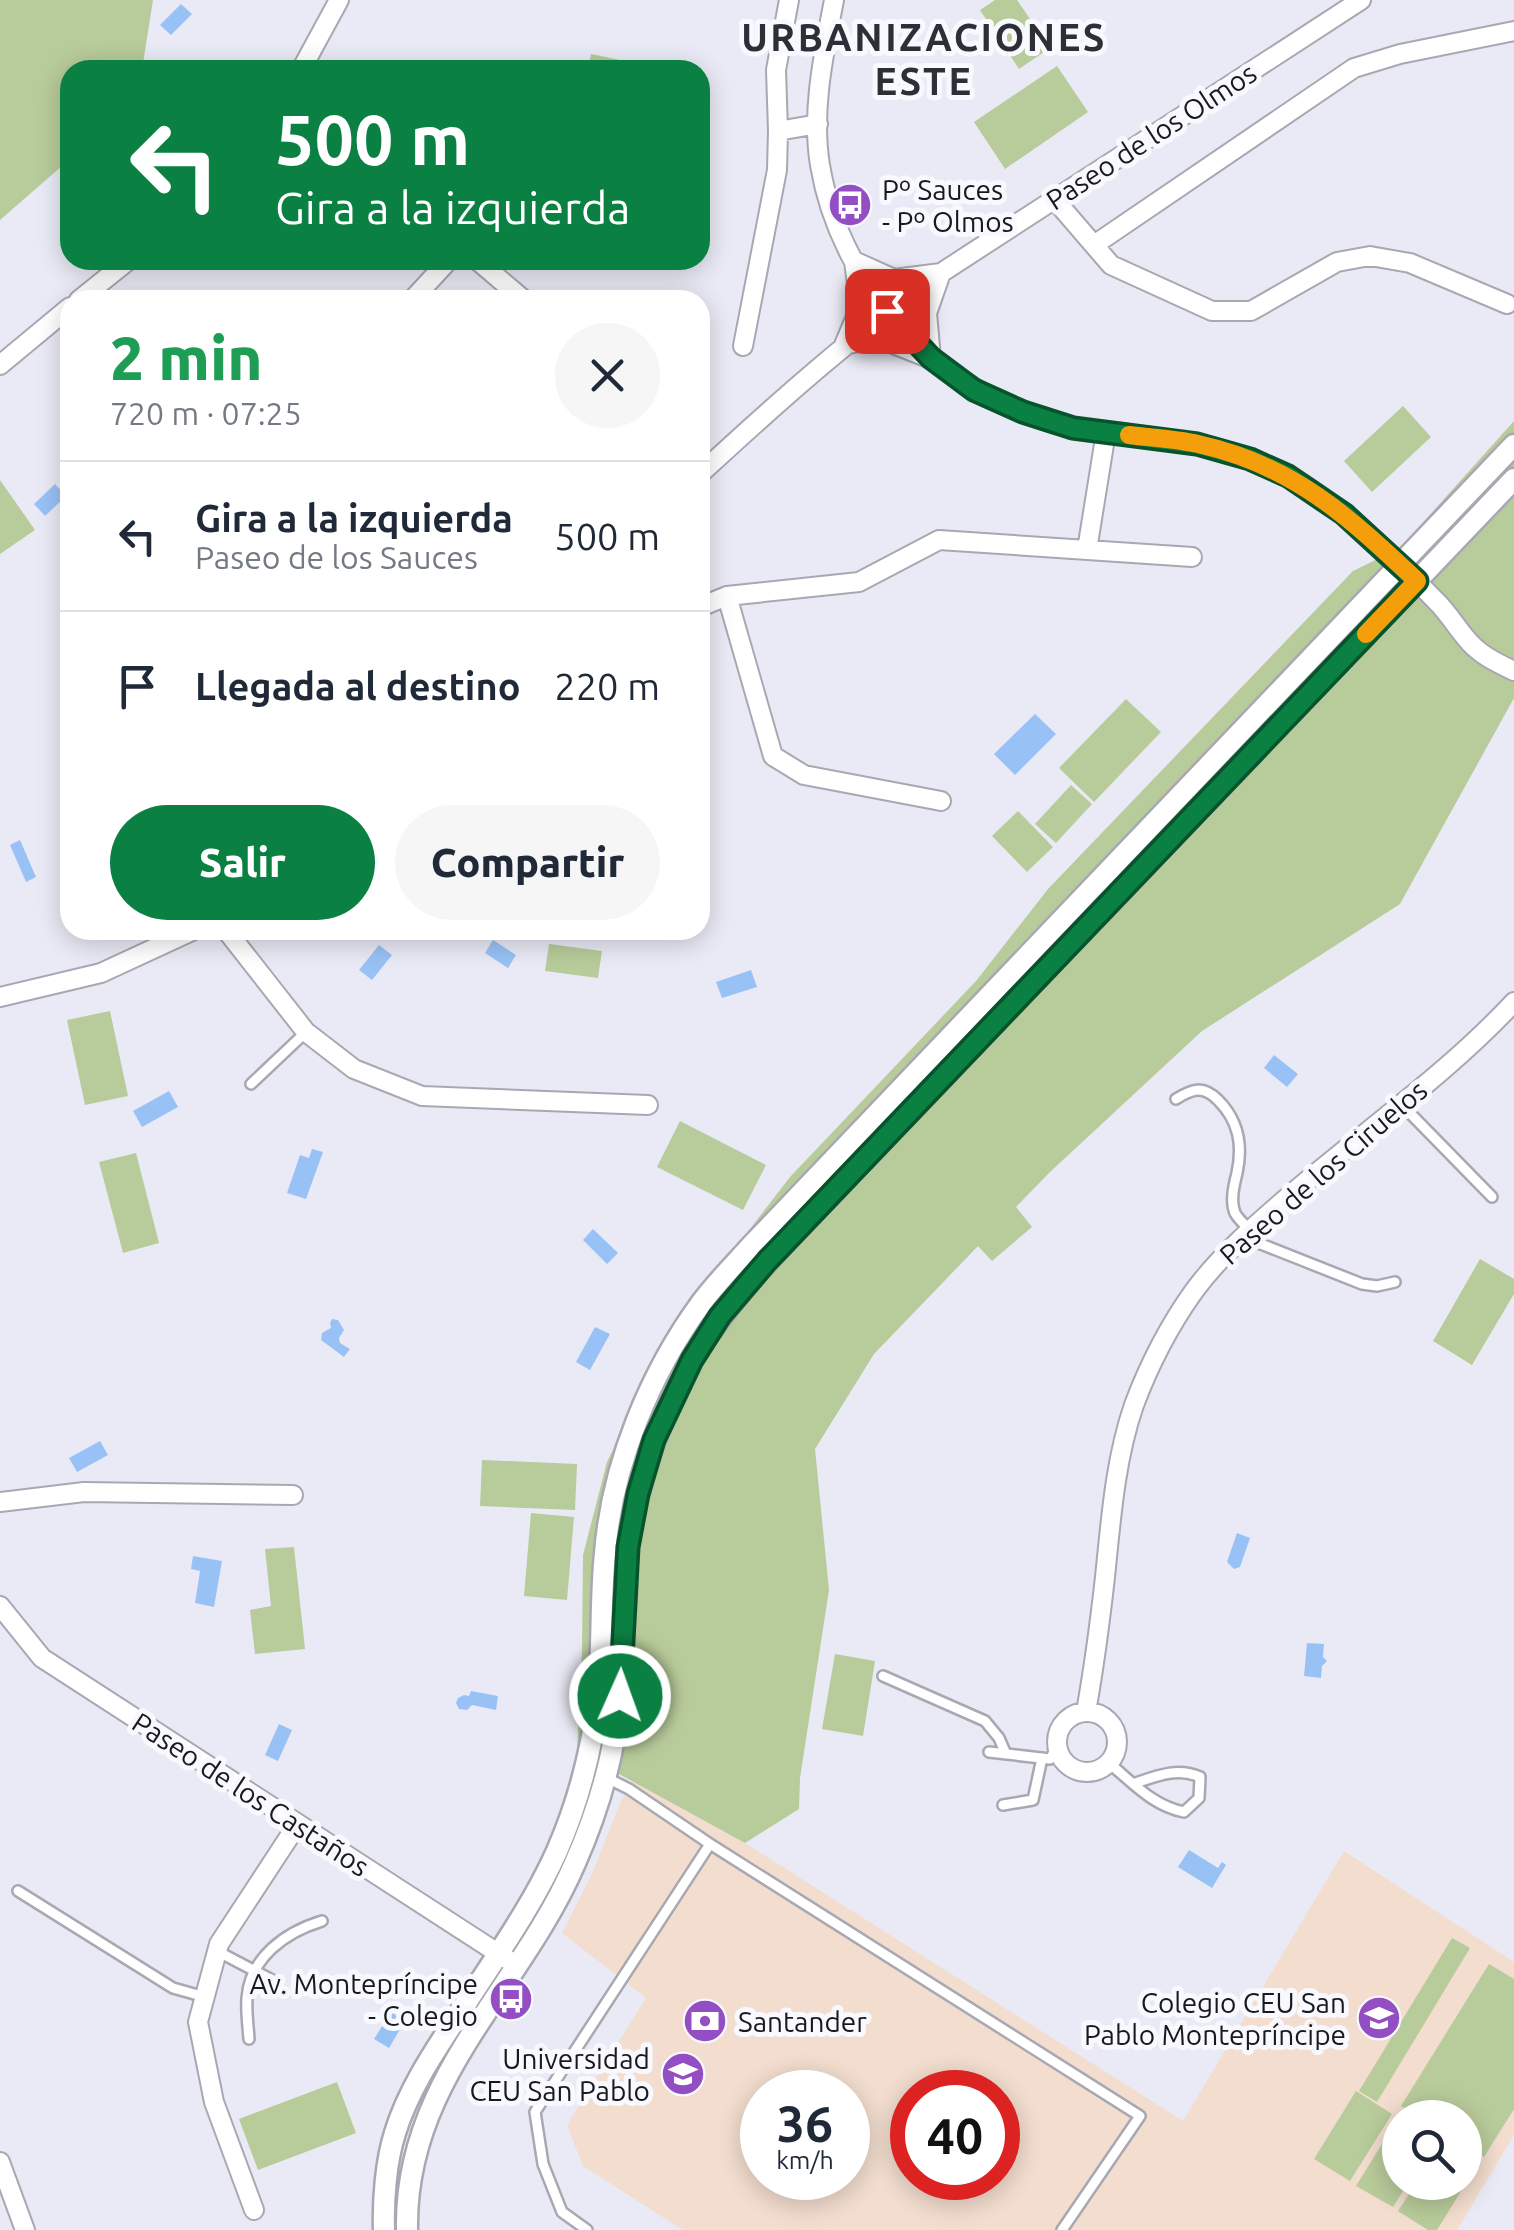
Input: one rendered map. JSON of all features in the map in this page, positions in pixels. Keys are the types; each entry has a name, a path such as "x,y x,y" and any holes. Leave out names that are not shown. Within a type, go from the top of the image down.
{"street":[{"path":"307,60 340,0"},
{"path":"743,346 777,170 776,70 790,0"},
{"path":"834,0 822,64 820,166 854,261 887,311 931,358 974,390 1023,412 1073,428 1197,444 1250,459 1288,476 1344,514 1417,581 1488,659 1514,671"},
{"name":"Paseo de los Olmos","path":"710,458 844,345 941,272 1357,1"},
{"path":"1094,245 1354,68 1400,54 1514,31"},
{"path":"778,131 818,124"},
{"path":"1055,200 1111,265 1212,311 1250,311 1338,262 1370,256 1410,262 1507,304"},
{"path":"844,345 860,306 854,261"},
{"name":"Paseo de los Olmos","path":"854,261 894,278 941,272"},
{"path":"92,290 116,270"},
{"path":"421,290 440,270"},
{"path":"490,270 512,290"},
{"path":"931,358 927,313 941,272"},
{"path":"0,366 60,316"},
{"path":"844,345 878,338 931,358"},
{"path":"1087,550 1106,432"},
{"path":"384,2230 395,2134 414,2087 536,1892 557,1851 575,1801 598,1696 605,1550 617,1486 634,1429 656,1377 702,1302 765,1230 1514,446"},
{"path":"407,2230 406,2209 419,2136 434,2099 554,1904 575,1864 605,1776 620,1696 628,1547 638,1494 654,1440 692,1360 720,1316 767,1261 1514,480"},
{"path":"710,603 728,596 859,582 939,540 1192,557"},
{"path":"728,596 773,756 804,775 941,801"},
{"path":"0,996 101,973 172,940"},
{"path":"234,940 306,1032 354,1069 422,1096 648,1106"},
{"name":"Paseo de los Ciruelos","path":"1086,1712 1123,1442 1148,1370 1167,1332 1224,1256 1302,1185 1460,1055 1514,1002"},
{"path":"0,1502 84,1492 293,1495"},
{"name":"Paseo de los Castaños","path":"0,1606 42,1658 517,1965"},
{"path":"1086,1712 1104,1718 1116,1733 1116,1752 1096,1772 1076,1771 1049,1753 1061,1727 1076,1714 1086,1712"},
{"path":"254,2210 214,2102 198,2022 219,1944 297,1824"},
{"path":"0,2162 25,2230"}],"lane":[{"path":"251,1084 306,1032"},
{"path":"1176,1099 1190,1090 1202,1089 1215,1096 1226,1110 1240,1136 1232,1191 1235,1213 1260,1244 1362,1284 1395,1282"},
{"path":"1401,1103 1492,1198"},
{"path":"884,1676 985,1722 1000,1738 1006,1754"},
{"path":"989,1752 1049,1753 1033,1800 1003,1805"},
{"path":"1109,1763 1133,1784 1166,1809 1184,1812 1199,1798 1200,1777 1188,1772 1162,1774 1133,1784"},
{"path":"605,1776 1140,2116 1062,2230"},
{"path":"586,2230 562,2212 543,2164 535,2112 710,1844"},
{"path":"18,1891 173,1988 205,1997"},
{"path":"249,2038 247,1996 254,1971 268,1951 300,1928 322,1921"},
{"path":"217,1952 274,1981"}],"shaded area":[{"name":"Colegio CEU San Pablo Montepríncipe","path":"632,1781 745,1843 1183,2121 1344,1851 1514,1962 1514,2135 1482,2188 1482,2100 1382,2100 1382,2200 1475,2200 1457,2230 683,2230 583,2166 567,2125 646,1998 562,1933"}],"green space":[{"path":"0,0 153,0 144,60 60,60 60,168 0,220"},
{"path":"995,0 1017,0 1050,48 1019,69 980,10"},
{"path":"591,54 620,60 590,60"},
{"path":"1057,66 1088,112 1005,169 974,122"},
{"path":"1403,406 1431,437 1372,492 1344,461"},
{"path":"1514,421 1514,698 1400,904 1202,1031 1050,1172 1016,1207 1032,1227 992,1261 978,1246 874,1354 815,1449 829,1590 800,1778 799,1809 745,1843 577,1751 583,1555 607,1462 672,1330 790,1177 976,981 1048,889 1353,571 1400,548"},
{"path":"0,480 35,530 0,554"},
{"path":"1126,699 1161,732 1094,802 1059,768"},
{"path":"1071,785 1092,804 1056,843 1035,824"},
{"path":"1018,811 1053,847 1027,872 992,836"},
{"path":"549,944 602,951 598,978 545,971"},
{"path":"110,1011 128,1096 85,1105 67,1020"},
{"path":"680,1121 766,1165 743,1210 657,1167"},
{"path":"136,1153 159,1243 123,1253 99,1162"},
{"path":"1480,1259 1514,1279 1514,1294 1472,1365 1433,1341"},
{"path":"482,1460 577,1464 575,1510 480,1506"},
{"path":"531,1513 574,1517 567,1600 524,1596"},
{"path":"294,1547 305,1649 255,1654 250,1610 271,1606 265,1549"},
{"path":"835,1654 875,1661 863,1736 822,1729"},
{"path":"1452,1938 1470,1948 1377,2102 1359,2091"},
{"path":"1489,1964 1514,1979 1514,2109 1484,2157 1482,2100 1405,2100"},
{"path":"337,2082 356,2133 258,2170 239,2119"},
{"path":"1356,2091 1382,2108 1382,2130 1350,2181 1314,2159"},
{"path":"1382,2144 1382,2200 1397,2200 1393,2207 1356,2186"},
{"path":"1405,2200 1456,2200 1437,2230 1428,2230 1398,2211"}],"water":[{"path":"181,4 192,14 171,35 160,25"},
{"path":"55,484 60,489 60,502 45,516 34,504"},
{"path":"1035,714 1056,734 1015,775 994,754"},
{"path":"20,840 36,877 26,882 10,845"},
{"path":"493,940 516,955 508,968 485,953"},
{"path":"379,945 392,955 372,980 359,970"},
{"path":"751,970 757,987 722,998 716,982"},
{"path":"1274,1055 1298,1074 1287,1087 1264,1068"},
{"path":"169,1091 178,1107 142,1127 133,1111"},
{"path":"312,1149 323,1152 306,1199 287,1193 300,1155 309,1158"},
{"path":"593,1229 618,1253 607,1264 583,1240"},
{"path":"332,1319 338,1320 344,1330 340,1343 350,1349 344,1357 321,1340 322,1333 331,1328"},
{"path":"595,1327 610,1334 590,1370 576,1362"},
{"path":"100,1441 108,1455 77,1472 69,1458"},
{"path":"1237,1533 1250,1538 1240,1567 1234,1569 1227,1562"},
{"path":"193,1556 222,1561 214,1607 195,1603 200,1571 191,1569"},
{"path":"1307,1643 1324,1644 1323,1657 1327,1661 1322,1666 1321,1678 1304,1676"},
{"path":"471,1691 498,1696 496,1710 472,1705 467,1710 459,1709 458,1698 469,1696"},
{"path":"279,1724 292,1730 278,1761 265,1755"},
{"path":"1189,1850 1218,1868 1222,1862 1226,1865 1212,1888 1178,1867"},
{"path":"391,2012 405,2021 389,2048 374,2039"}],"slow traffic":[{"path":"1129,435 1197,444 1250,459 1288,476 1344,514 1417,581 1366,634"}],"place":[{"name":"Pº Sauces - Pº Olmos","path":"850,205"},
{"name":"Av. Montepríncipe - Colegio","path":"511,1999"},
{"name":"Colegio CEU San Pablo Montepríncipe","path":"1379,2018"},
{"name":"Santander","path":"705,2021"},
{"name":"Universidad CEU San Pablo","path":"683,2074"}],"district":[{"name":"URBANIZACIONES ESTE","path":"924,58"}],"route":[{"path":"620,1696 628,1547 638,1494 654,1440 692,1360 720,1316 767,1261 1417,581 1344,514 1288,476 1250,459 1197,444 1073,428 1023,412 974,390 931,358 887,311"}]}
